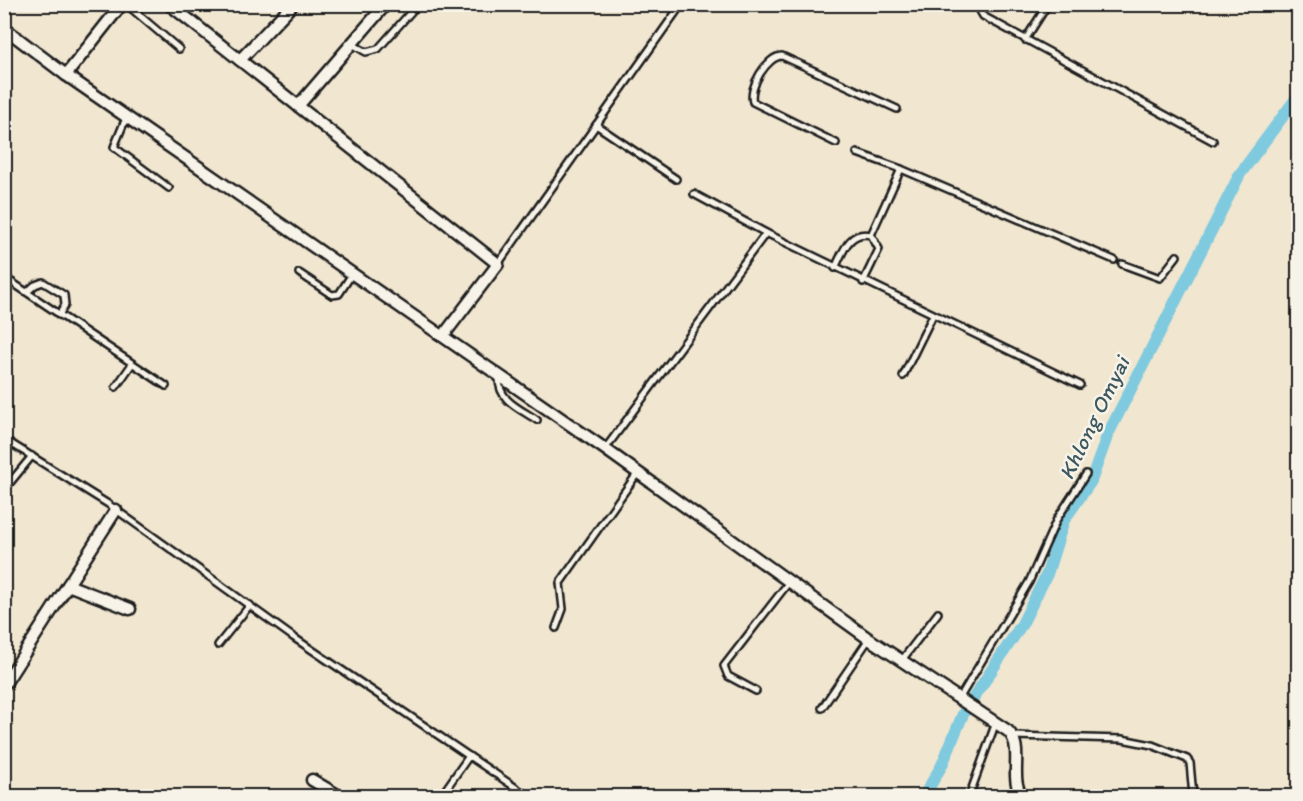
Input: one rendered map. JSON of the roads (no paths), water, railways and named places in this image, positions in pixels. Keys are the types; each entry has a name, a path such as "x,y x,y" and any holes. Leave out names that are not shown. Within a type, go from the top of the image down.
{"street":[{"path":"66,75 124,4"},
{"path":"169,4 498,264 443,336"},
{"path":"240,60 293,4"},
{"path":"298,106 386,4"},
{"path":"4,28 66,75 605,449 901,662 1013,736 1017,783 1022,796"},
{"path":"4,685 116,510"},
{"path":"68,585 130,609"},
{"path":"312,780 339,796"}],"lane":[{"path":"124,4 180,49"},
{"path":"352,44 366,52 378,49 418,4"},
{"path":"983,4 980,11 983,16 1213,141"},
{"path":"1025,40 1048,4"},
{"path":"498,264 681,5"},
{"path":"836,143 753,102 750,94 753,86 772,59 782,56 897,109"},
{"path":"127,116 114,147 169,188"},
{"path":"596,125 676,179"},
{"path":"858,153 901,169 1114,260"},
{"path":"871,235 901,169"},
{"path":"694,194 863,282 1080,385"},
{"path":"605,449 766,233"},
{"path":"835,268 854,236 862,233 871,235 879,249 863,282"},
{"path":"1122,264 1160,278 1177,256"},
{"path":"299,273 333,295 339,294 352,274"},
{"path":"4,277 166,386"},
{"path":"27,292 43,282 64,296 65,305 59,315"},
{"path":"903,376 933,315"},
{"path":"116,387 132,364"},
{"path":"499,376 499,390 503,397 537,420"},
{"path":"4,439 116,510 528,796"},
{"path":"4,490 32,456"},
{"path":"556,628 563,609 560,583 637,474"},
{"path":"961,701 1029,582 1057,519 1086,474"},
{"path":"756,691 728,676 724,666 789,582"},
{"path":"218,645 250,605"},
{"path":"901,662 938,613"},
{"path":"822,708 869,639"},
{"path":"971,791 995,725"},
{"path":"1013,736 1106,738 1152,745 1186,759 1190,763 1193,796"},
{"path":"441,796 468,756"}],"waterway":[{"name":"Khlong Omyai","path":"924,796 942,765 963,714 1022,624 1047,574 1064,520 1091,481 1108,434 1240,174 1298,96"}]}
